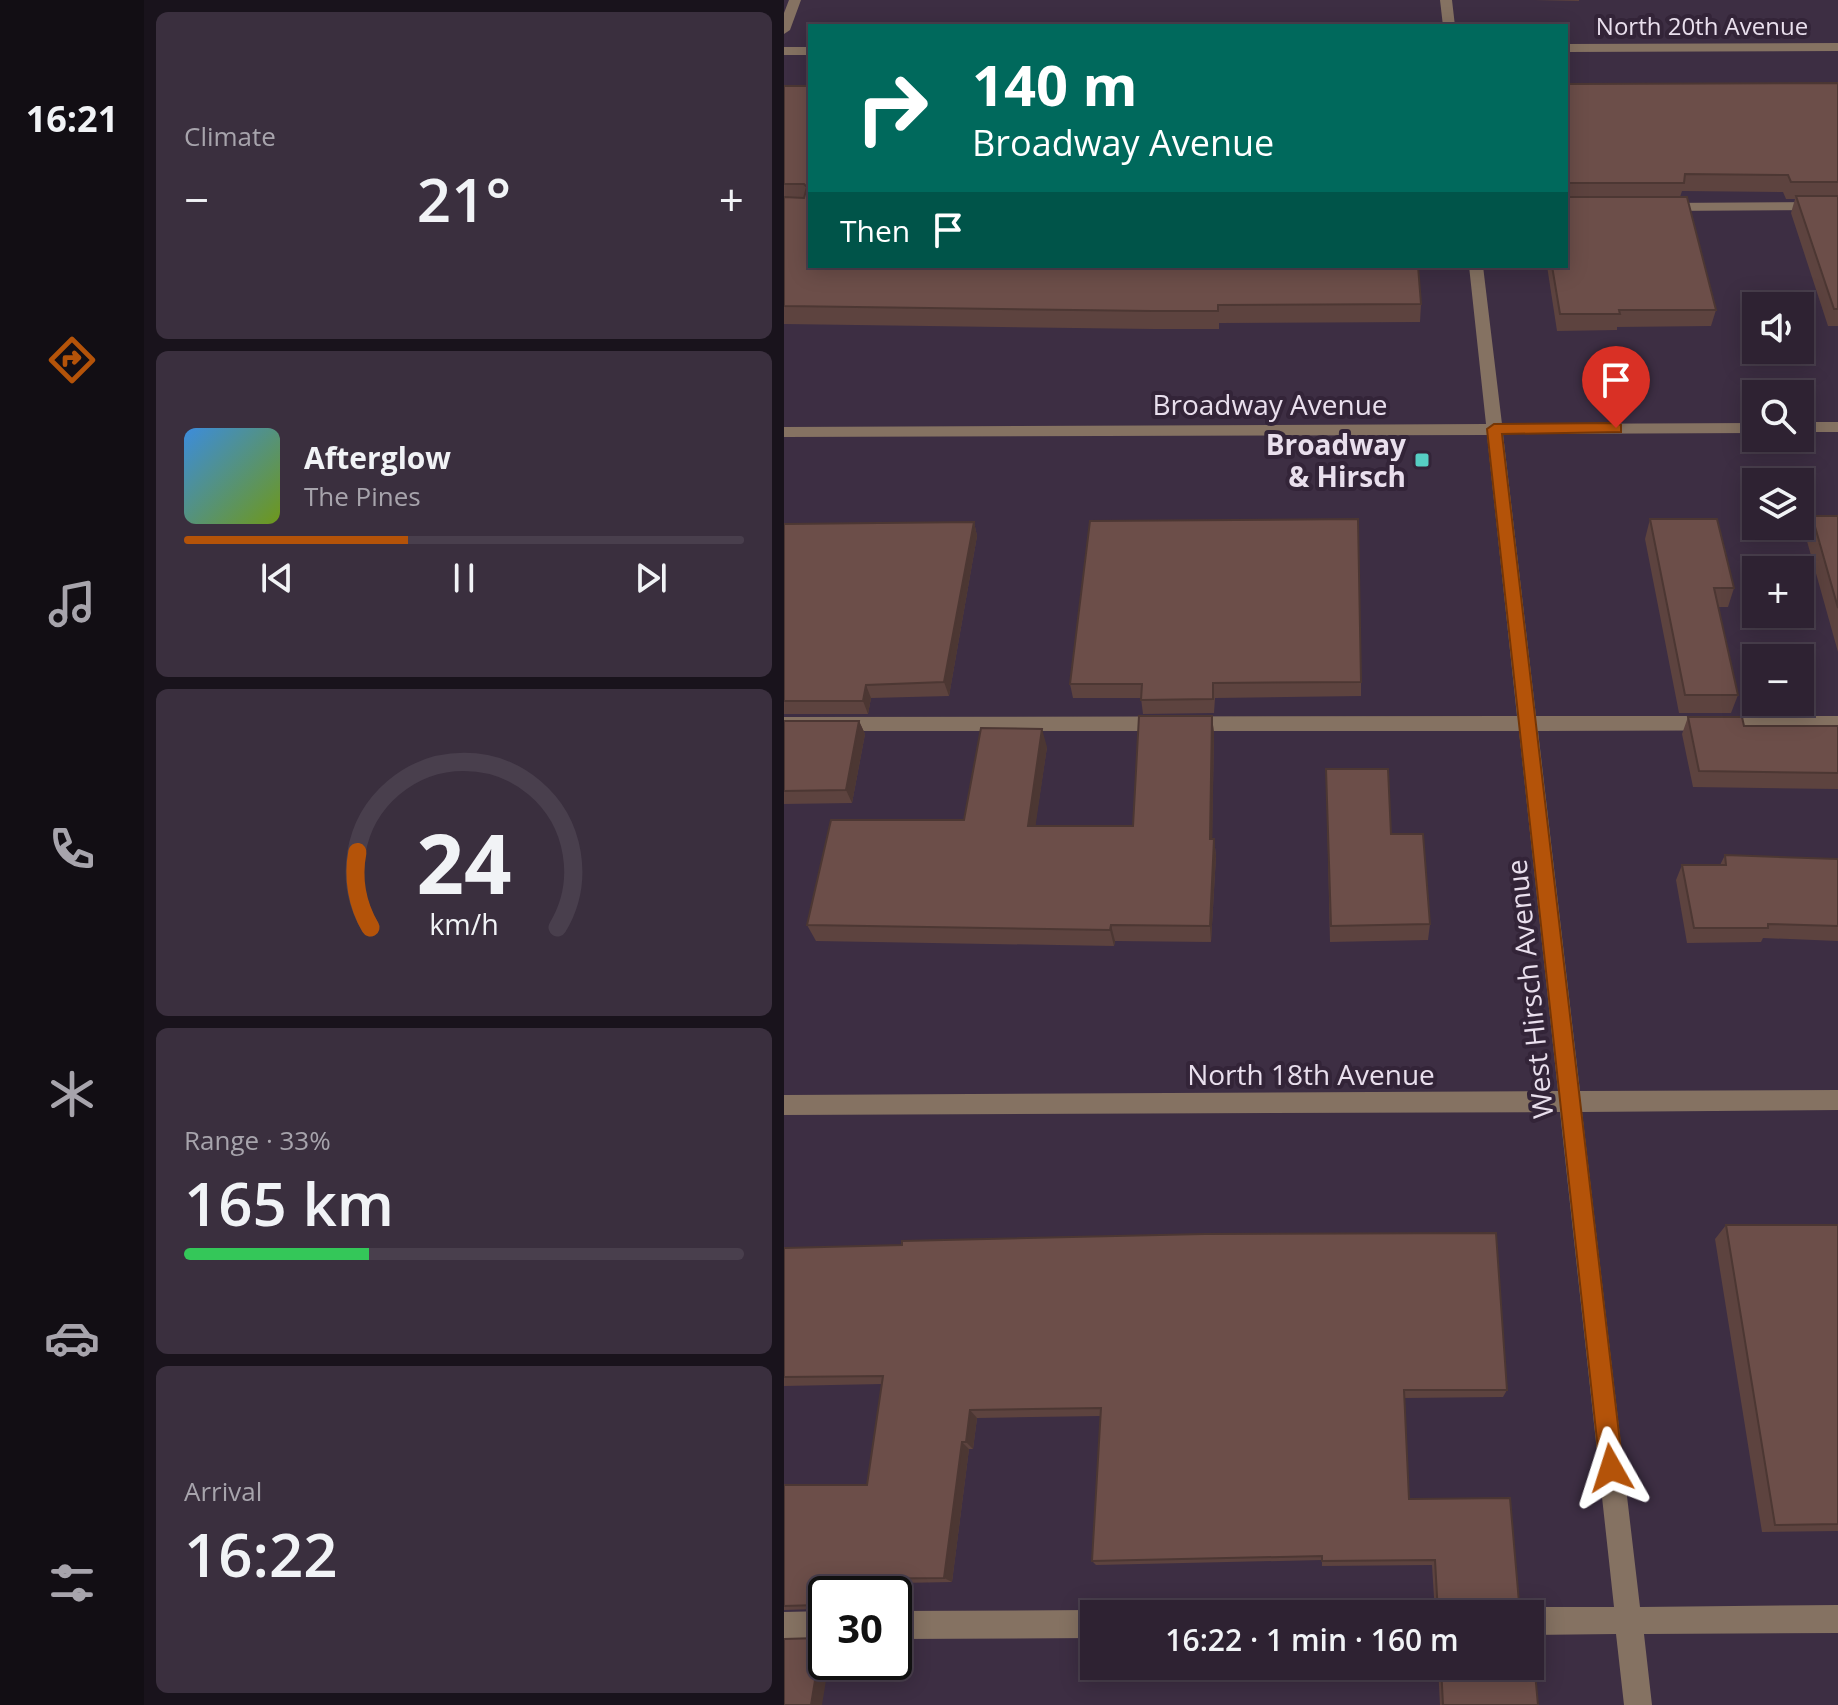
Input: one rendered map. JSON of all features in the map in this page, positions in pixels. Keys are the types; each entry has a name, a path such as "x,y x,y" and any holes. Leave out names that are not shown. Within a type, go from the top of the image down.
{"street":[{"path":"784,30 795,0"},
{"path":"1446,0 1449,24"},
{"name":"North 20th Avenue","path":"1568,48 1838,47"},
{"path":"784,51 808,51"},
{"path":"1642,207 1838,206"},
{"name":"West Hirsch Avenue","path":"1476,268 1638,1705"},
{"path":"1814,427 1838,427"},
{"name":"Broadway Avenue","path":"784,432 1742,428"},
{"path":"784,724 1838,723"},
{"name":"North 18th Avenue","path":"784,1105 1838,1100"},
{"path":"1544,1621 1838,1619"},
{"path":"912,1625 1080,1624"},
{"path":"784,1626 808,1625"}],"building":[{"path":"1838,83 1838,182 1791,182 1788,175 1685,174 1684,183 1568,184 1568,84"},
{"path":"784,86 808,86 808,268 1418,268 1421,304 1218,305 1218,311 784,306 784,197 804,198 807,187 804,184 784,184"},
{"path":"1568,194 1569,197 1687,197 1716,310 1619,310 1620,314 1560,314 1552,268 1568,268"},
{"path":"1796,196 1838,196 1838,309 1834,309"},
{"path":"1814,516 1838,516 1838,608 1814,523"},
{"path":"1358,519 1361,682 1213,683 1213,699 1141,700 1142,684 1070,684 1090,521"},
{"path":"1650,519 1717,519 1734,588 1714,588 1738,695 1685,695"},
{"path":"974,522 944,682 866,685 863,701 784,701 784,524"},
{"path":"1139,716 1212,716 1210,839 1214,839 1210,926 1111,925 1110,930 807,925 831,820 964,820 981,728 1042,729 1028,826 1133,826"},
{"path":"1688,717 1742,717 1744,726 1838,726 1838,773 1699,771"},
{"path":"784,721 859,721 846,790 784,791"},
{"path":"1326,769 1388,769 1391,834 1423,834 1430,924 1331,926"},
{"path":"1725,855 1838,859 1838,926 1768,924 1768,928 1694,928 1682,865 1726,865"},
{"path":"1726,1225 1838,1225 1838,1524 1775,1525"},
{"path":"1496,1233 1507,1390 1404,1390 1409,1499 1510,1498 1519,1600 1437,1600 1435,1560 1322,1561 1322,1556 1092,1561 1101,1408 970,1410 966,1442 962,1442 944,1578 808,1576 808,1605 784,1606 784,1485 867,1485 883,1376 784,1377 784,1248 902,1245 902,1241 1204,1234"},
{"path":"808,1638 808,1680 815,1680 811,1705 784,1705 784,1639"},
{"path":"1442,1680 1536,1680 1538,1705 1443,1705"}],"place":[{"name":"Broadway & Hirsch","path":"1422,460"}],"route":[{"path":"1611,1468 1494,429 1616,428"}]}
